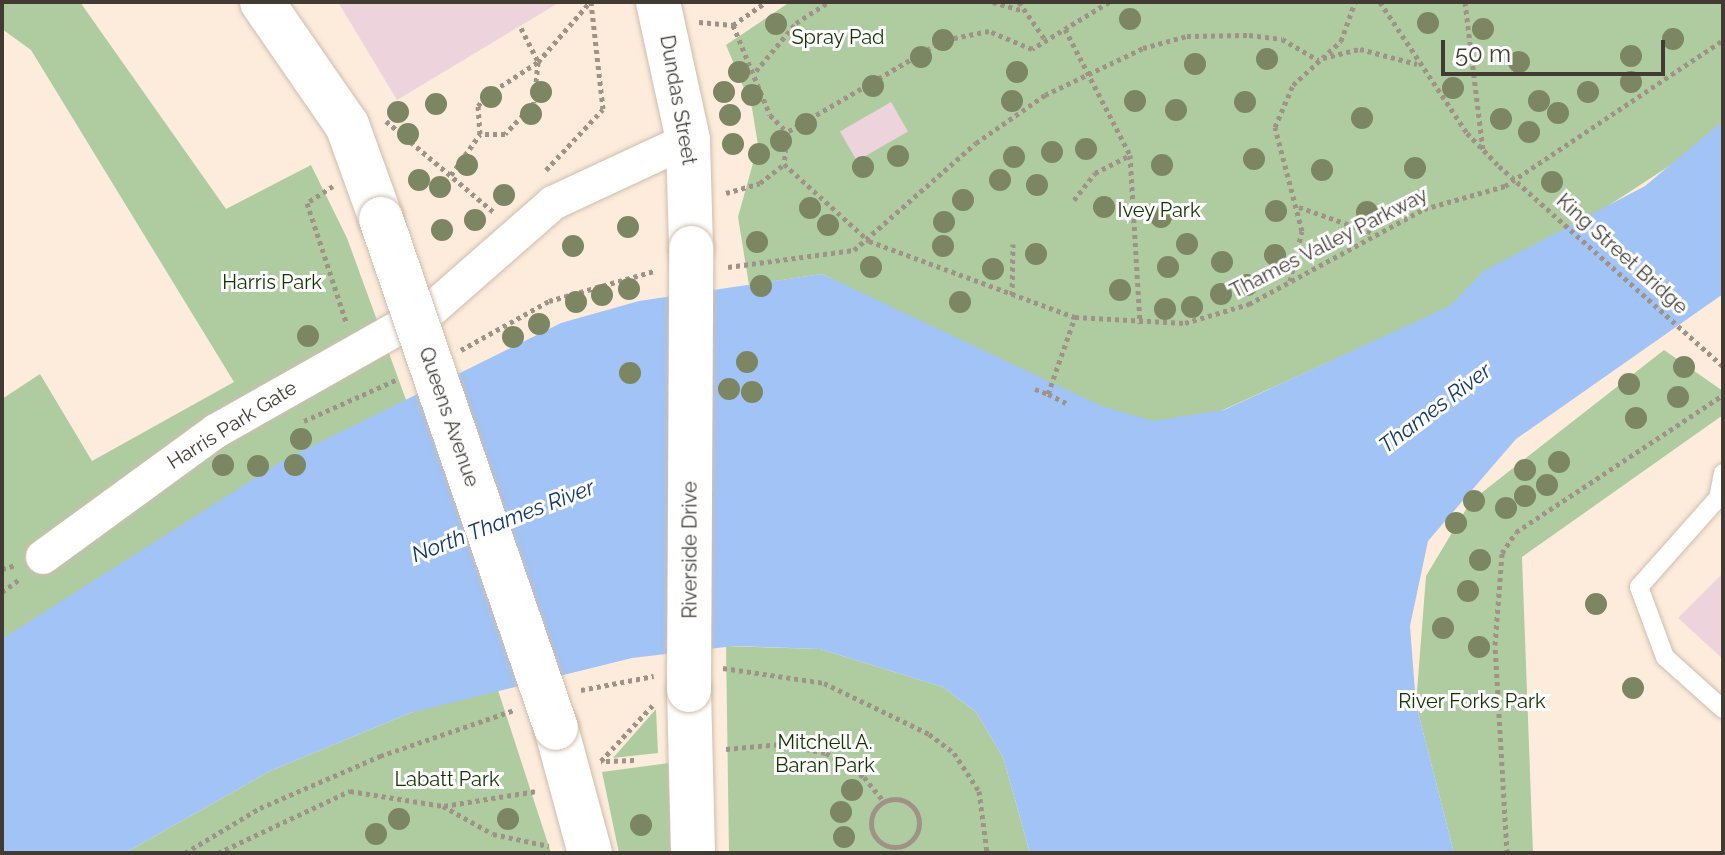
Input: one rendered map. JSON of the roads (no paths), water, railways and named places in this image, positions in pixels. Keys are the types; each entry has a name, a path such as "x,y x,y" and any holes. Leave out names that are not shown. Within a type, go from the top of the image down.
{"main road":[{"name":"Queens Avenue","path":"262,2 347,125 552,709 570,774 570,850"},
{"name":"Dundas Street","path":"661,10 688,140 707,196 691,248"},
{"name":"Riverside Drive","path":"691,248 683,682 693,853"}],"street":[{"name":"Harris Park Gate","path":"43,557 216,431 432,309 553,203 688,140"}],"lane":[{"path":"1723,473 1718,498 1639,587 1665,657 1723,709"}],"water":[{"path":"1723,121 1723,294 1516,439 1428,541 1410,626 1416,704 1454,853 1030,853 1003,757 976,712 943,687 820,649 734,646 632,658 410,713 270,771 125,853 2,853 2,639 282,461 561,323 639,301 822,274 1099,405 1153,421 1224,410 1450,306 1484,271 1645,186"}],"park label":[{"name":"Spray Pad","path":"838,37"},
{"name":"Ivey Park","path":"1159,210"},
{"name":"Harris Park","path":"272,282"},
{"name":"River Forks Park","path":"1472,701"},
{"name":"Mitchell A. Baran Park","path":"825,754"},
{"name":"Labatt Park","path":"447,779"}],"water label":[{"name":"Thames River","path":"1435,408"},
{"name":"North Thames River","path":"503,521"}]}
